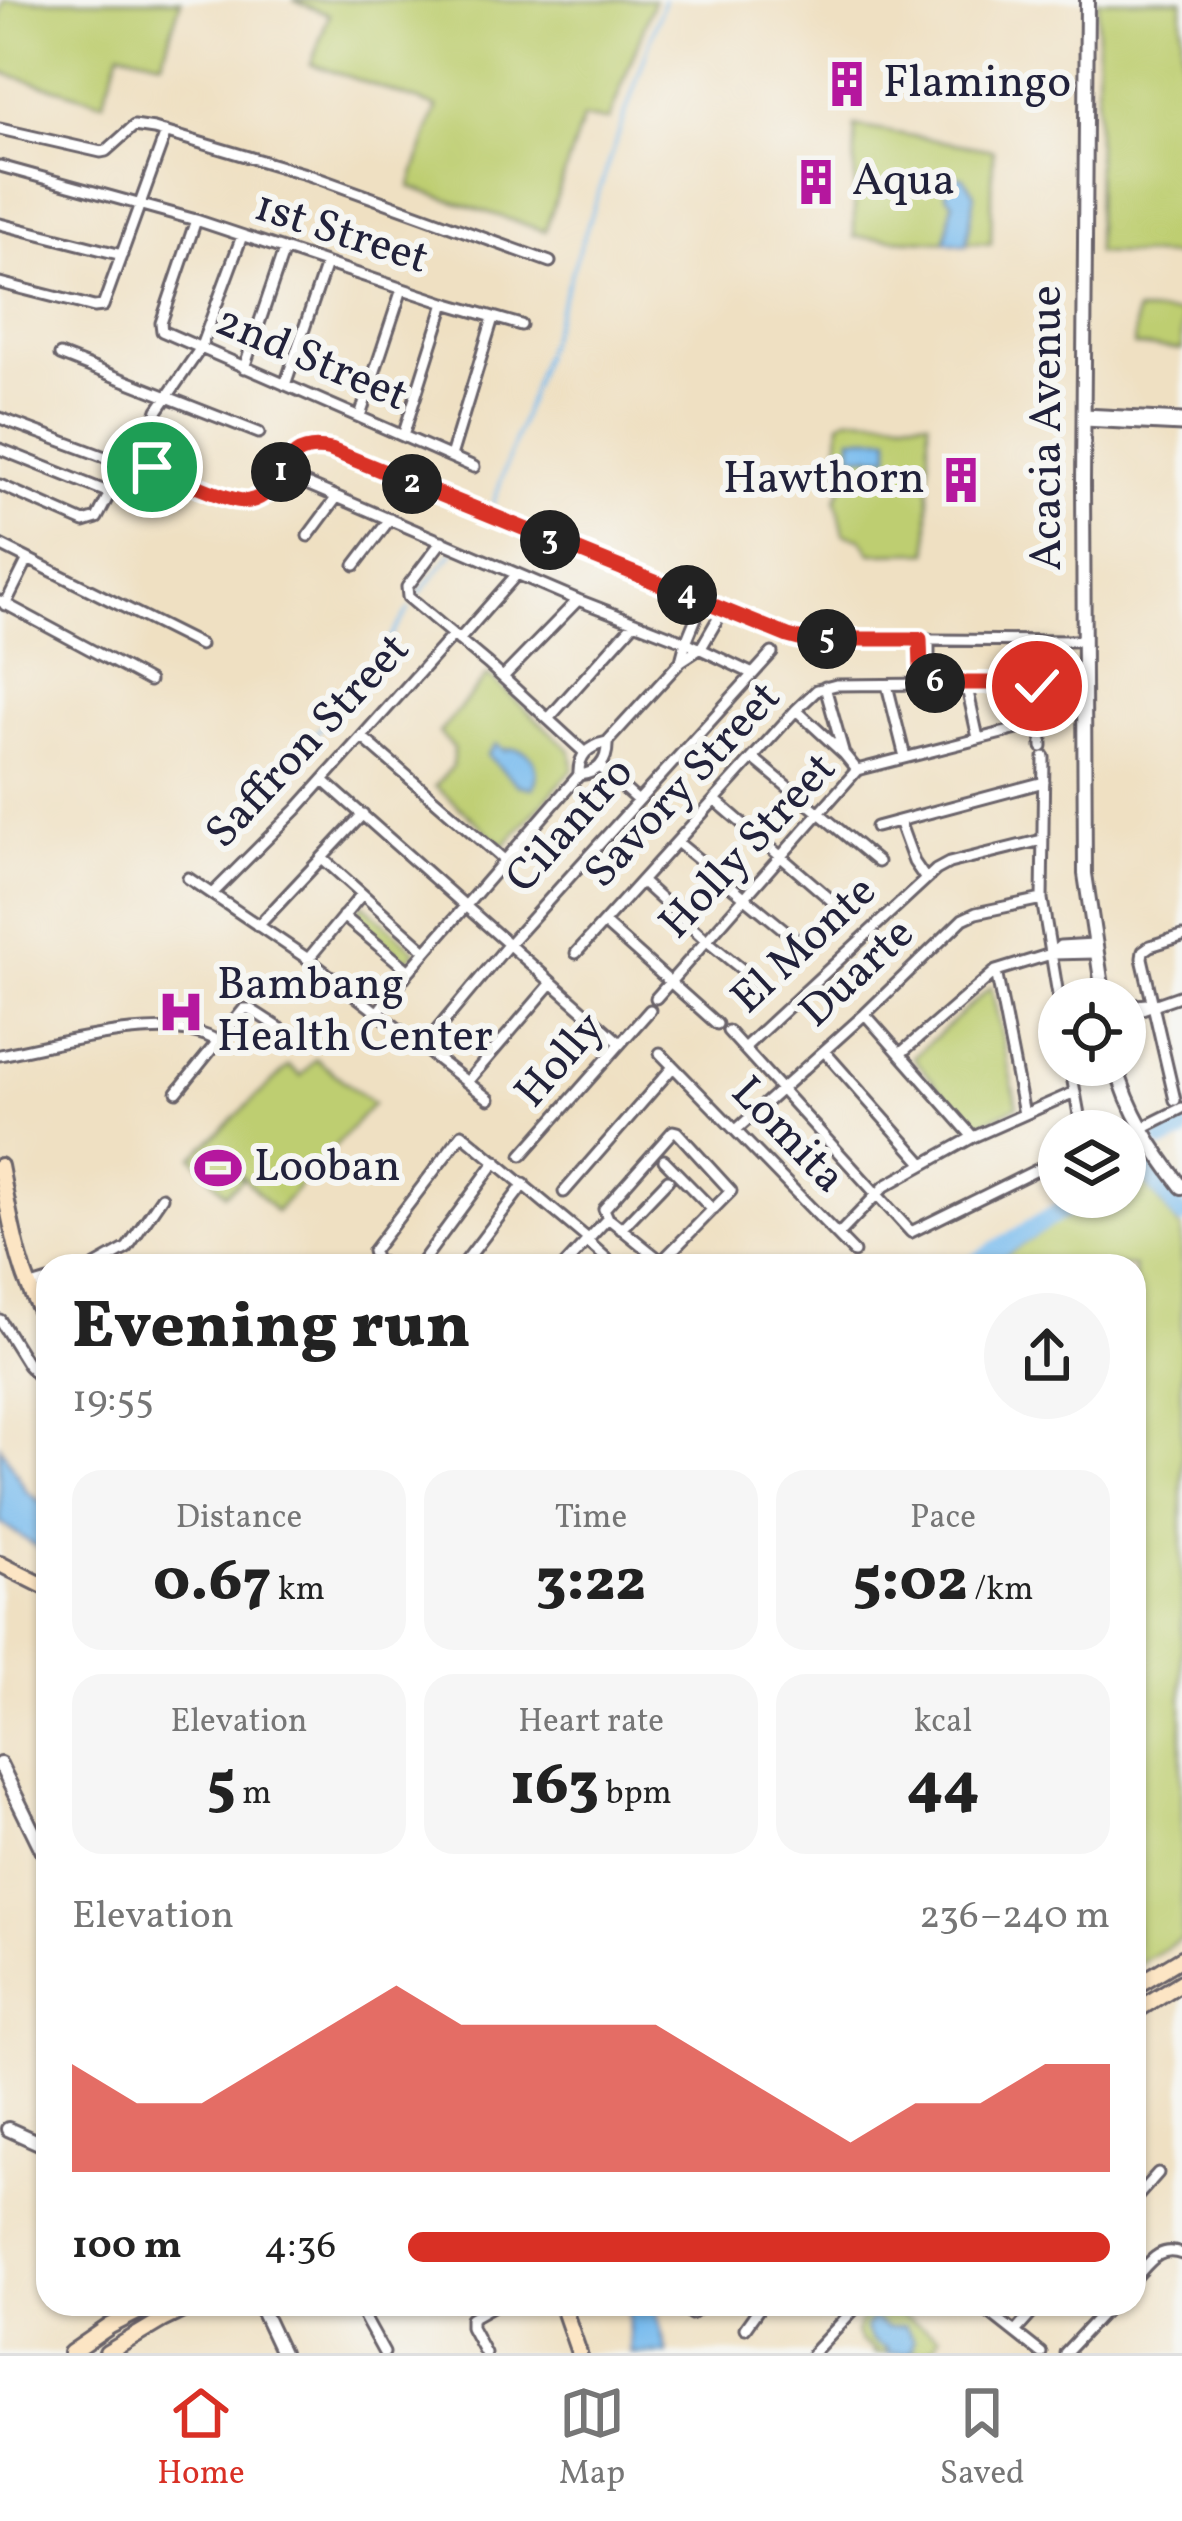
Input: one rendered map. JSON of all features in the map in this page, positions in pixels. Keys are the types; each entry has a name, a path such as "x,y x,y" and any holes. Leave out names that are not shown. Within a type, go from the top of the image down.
{"main road":[{"path":"0,1166 6,1213 36,1302"},
{"path":"0,1564 36,1582"},
{"path":"1146,1980 1177,1961 1182,1981 1146,2004"},
{"path":"71,2353 130,2316"},
{"path":"106,2353 173,2316"},
{"path":"566,2316 578,2353"}],"street":[{"name":"Acacia Avenue","path":"1087,0 1085,874 1100,978"},
{"path":"0,129 101,152 136,126 166,132 309,175 550,262"},
{"path":"0,283 100,307 105,303 166,132"},
{"name":"1st Street","path":"0,166 196,220 521,325"},
{"name":"2nd Street","path":"196,220 161,329 474,467"},
{"path":"0,224 122,255"},
{"path":"0,449 110,493 130,494 145,461 158,410 200,349 242,236"},
{"path":"244,368 284,250"},
{"path":"285,385 326,264"},
{"path":"360,416 402,289"},
{"path":"404,436 445,303"},
{"path":"451,456 493,318"},
{"path":"60,355 259,433"},
{"path":"1084,417 1182,423"},
{"path":"0,418 122,463 145,461 226,497 246,501 262,496 302,450 331,450 799,639 1084,640"},
{"path":"302,482 753,674"},
{"path":"0,485 84,523 97,518 110,493"},
{"path":"308,536 337,497"},
{"path":"355,565 389,519"},
{"path":"442,541 406,592 585,753"},
{"path":"0,544 200,645"},
{"path":"28,559 2,603 149,681"},
{"name":"Saffron Street","path":"212,894 517,574"},
{"path":"502,677 578,600"},
{"path":"681,661 704,602"},
{"path":"376,1012 579,775 580,758 592,746 607,742 681,661 700,648 724,610"},
{"path":"548,718 635,622"},
{"path":"925,639 929,669 925,679"},
{"name":"Cilantro","path":"422,1048 508,945 772,653"},
{"name":"Savory Street","path":"576,953 817,690 925,679 1030,683 1041,691 1041,723"},
{"path":"966,683 978,738"},
{"path":"886,685 905,757"},
{"path":"825,687 844,754"},
{"path":"796,710 856,770"},
{"path":"1041,723 1042,899 1055,978"},
{"name":"Holly Street","path":"656,998 856,770 1041,723"},
{"path":"362,737 504,860"},
{"path":"579,775 600,767 607,742"},
{"path":"753,758 878,862"},
{"path":"600,767 638,801"},
{"path":"323,780 620,1043"},
{"path":"876,826 1044,782"},
{"path":"715,800 837,905"},
{"path":"258,926 363,814"},
{"path":"899,820 925,878"},
{"name":"El Monte","path":"744,1048 925,878 949,863 1042,840"},
{"path":"676,842 802,945"},
{"path":"322,858 426,951"},
{"path":"188,878 308,959 489,1099"},
{"path":"641,881 760,984"},
{"path":"308,959 362,894"},
{"name":"Duarte","path":"736,1130 963,919 1042,899"},
{"path":"343,916 409,971"},
{"path":"604,923 717,1024"},
{"path":"1146,1125 1179,1104 1143,951 1182,936"},
{"path":"901,1053 996,971 1051,954 1095,948"},
{"path":"996,971 1024,1114"},
{"path":"467,1082 551,983"},
{"path":"1146,1006 1182,995"},
{"path":"177,1092 247,1008 281,1030"},
{"name":"Holly","path":"522,1155 650,1010"},
{"path":"865,1014 974,1137"},
{"path":"0,1055 157,1029 191,1030 217,1042"},
{"path":"728,1031 911,1232 1038,1169"},
{"path":"824,1051 924,1164"},
{"name":"Lomita","path":"660,1053 854,1252"},
{"path":"564,1192 673,1067"},
{"path":"1170,1076 1182,1070"},
{"path":"1074,1086 1078,1110"},
{"path":"838,1235 884,1186 974,1137 1075,1092"},
{"path":"651,1254 608,1218 605,1206 673,1131 730,1187 730,1194 668,1254"},
{"path":"374,1254 462,1134 603,1254"},
{"path":"1146,1135 1182,1187"},
{"path":"664,1160 713,1210"},
{"path":"428,1254 496,1161"},
{"path":"621,1228 668,1180"},
{"path":"471,1254 524,1184"},
{"path":"117,1254 128,1248 162,1197"},
{"path":"575,1254 608,1218"},
{"path":"28,1287 36,1285"},
{"path":"0,1319 36,1373"},
{"path":"0,1764 36,1838"},
{"path":"8,2129 36,2142"},
{"path":"1146,2187 1158,2174"},
{"path":"1146,2265 1167,2250 1182,2254"},
{"path":"265,2316 282,2353"},
{"path":"364,2316 384,2353"},
{"path":"473,2316 471,2326 485,2353"},
{"path":"745,2328 754,2316"},
{"path":"813,2353 848,2316"},
{"path":"995,2316 1041,2353"},
{"path":"1016,2332 1030,2316"},
{"path":"1065,2353 1100,2316"}],"green space":[{"path":"4,0 181,0 162,61 120,51 103,102 0,72"},
{"path":"293,0 654,0 609,120 583,118 545,231 410,187 437,107 311,64 329,15"},
{"path":"1098,0 1182,0 1182,256 1096,253"},
{"path":"855,126 993,150 991,244 854,237"},
{"path":"1136,312 1182,313 1182,350 1134,346"},
{"path":"848,417 929,420 929,552 871,553 861,538 844,534 836,499 842,487 840,422"},
{"path":"488,675 571,751 573,769 504,846 435,786 452,767 454,748 439,733"},
{"path":"363,904 416,951 407,961 354,915"},
{"path":"991,987 1017,1106 972,1128 913,1057"},
{"path":"316,1059 373,1104 276,1212 235,1169 242,1180 225,1194 193,1157 289,1066 301,1076"},
{"path":"1146,1184 1182,1230 1182,1939 1146,1959 1146,1254 1008,1254 1063,1218 1146,1218"},
{"path":"903,2316 939,2336 935,2346 924,2353 873,2353 856,2333 863,2317"}],"water":[{"path":"950,174 964,178 975,194 966,246 945,242 953,202 946,194"},
{"path":"852,437 890,437 890,456 852,455"},
{"path":"496,744 532,758 533,788 518,785 487,755"},
{"path":"0,1445 27,1492 36,1498 36,1547 0,1522"},
{"path":"628,2316 657,2316 667,2353 630,2353"},
{"path":"871,2320 887,2328 905,2326 913,2339 912,2349 888,2353 869,2337 866,2329"}],"waterway":[{"path":"493,504 664,0"},
{"path":"419,594 453,552"},
{"path":"296,756 369,671 409,609"},
{"path":"1163,1140 1182,1131"},
{"path":"1146,1170 1182,1216"},
{"path":"990,1254 1049,1218"}],"place":[{"name":"Flamingo","path":"847,84"},
{"name":"Aqua","path":"816,182"},
{"name":"Hawthorn","path":"961,480"},
{"name":"Bambang Health Center","path":"181,1012"},
{"name":"Looban","path":"218,1168"}],"route":[{"path":"152,467 246,501 262,496 302,450 331,450 788,636 920,639 925,683 1037,686"}]}
